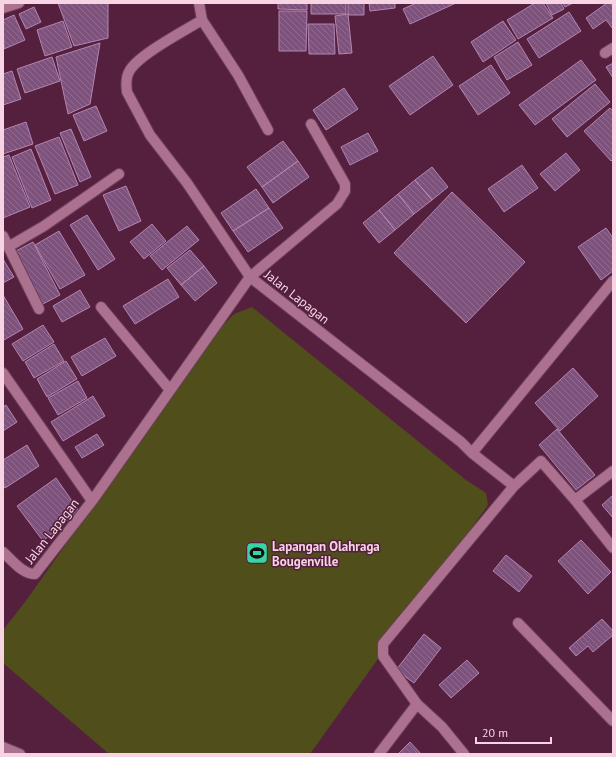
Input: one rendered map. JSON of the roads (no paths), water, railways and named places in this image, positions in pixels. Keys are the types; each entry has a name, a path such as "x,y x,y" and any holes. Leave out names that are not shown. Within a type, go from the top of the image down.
{"street":[{"path":"3,8 19,3"},
{"path":"199,3 202,20 238,75 268,130"},
{"path":"202,20 147,54 135,64 129,71 126,84 127,92 150,135 187,183 250,277 337,204 345,191 345,184 312,124"},
{"path":"8,247 44,226 119,174"},
{"path":"3,236 38,309"},
{"name":"Jalan Lapagan","path":"3,552 28,574 35,574 92,501 250,277 461,442 472,453 514,486"},
{"path":"472,453 613,281"},
{"path":"102,307 170,390"},
{"path":"3,373 92,501"},
{"path":"464,754 442,727 417,704 383,656 384,644 514,486 541,462 575,500 613,548"},
{"path":"575,500 613,470"},
{"path":"518,623 613,721"},
{"path":"379,754 417,704"},
{"path":"3,747 20,754"}],"place":[{"name":"Lapangan Olahraga Bougenville","path":"257,553"}]}
